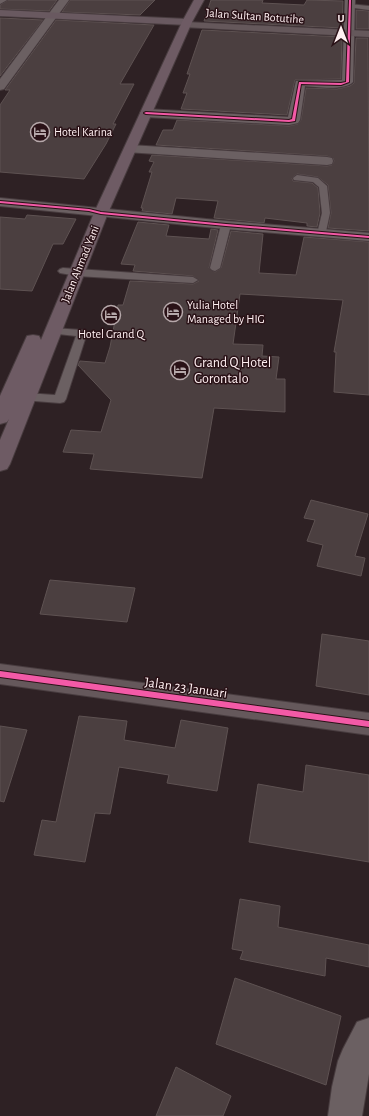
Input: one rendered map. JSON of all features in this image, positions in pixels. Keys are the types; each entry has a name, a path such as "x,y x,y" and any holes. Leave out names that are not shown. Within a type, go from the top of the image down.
{"highway":[{"path":"182,23 190,0"},
{"path":"182,23 200,0"},
{"name":"Jalan Ahmad Yani","path":"0,418 46,329 95,211 146,105 182,23"},
{"name":"Jalan Ahmad Yani","path":"116,165 130,149 146,105"},
{"name":"Jalan Ahmad Yani","path":"57,285 70,272 70,254 95,211"},
{"name":"Jalan Ahmad Yani","path":"0,464 26,397 46,329"}],"main road":[{"path":"0,13 120,19 128,22 182,23"},
{"name":"Jalan Sultan Botutihe","path":"182,23 369,34"},
{"name":"Jalan 23 Januari","path":"0,674 369,724"}],"street":[{"path":"0,87 64,0"},
{"path":"146,105 278,121 294,120 300,83 341,84 347,82 349,3"},
{"path":"130,149 326,161"},
{"path":"0,202 226,225 369,237"},
{"path":"345,1116 349,1087 355,1061 369,1034"}],"lane":[{"path":"349,3 369,8"},
{"path":"297,178 314,180 323,186 326,213 326,234"},
{"path":"215,268 226,225"},
{"path":"70,272 193,280"},
{"path":"26,397 60,399 82,333 46,329"}],"building":[{"path":"8,0 57,0 49,11 0,9 0,5"},
{"path":"70,0 155,0 140,15 62,12"},
{"path":"211,0 263,0 262,3 304,5 307,0 343,1 342,28 204,21"},
{"path":"356,10 369,11 369,29 356,29"},
{"path":"0,18 43,20 0,76"},
{"path":"56,20 154,25 120,84 134,84 113,124 116,124 106,144 84,179 0,172 0,105 10,90 5,90"},
{"path":"202,30 342,37 341,79 295,80 287,115 181,109 187,93 183,93 190,74 187,74"},
{"path":"356,38 368,38 369,231 328,228 331,213 328,185 318,177 297,174 292,178 293,181 312,183 318,188 320,213 317,227 307,226 307,223 265,218 264,223 214,218 218,201 176,198 172,214 142,211 143,208 141,208 152,172 149,172 154,162 149,161 152,155 327,166 332,165 334,161 333,158 327,156 156,145 163,130 173,130 177,120 289,126 298,124 301,120 306,88 337,89 350,86 354,83"},
{"path":"27,215 76,219 63,244 53,244 32,291 0,289 0,217 25,219"},
{"path":"138,222 169,225 166,236 209,239 211,229 218,230 209,268 215,272 221,268 231,231 263,234 259,273 296,275 304,237 369,242 369,395 334,392 336,352 334,352 343,300 240,294 233,344 263,345 262,356 279,357 276,379 285,379 285,412 214,408 202,478 90,469 94,454 63,452 71,430 101,432 111,400 78,365 80,361 105,363 110,347 118,305 123,305 130,281 193,284 199,281 193,276 133,271 135,265 121,264"},
{"path":"311,500 368,514 355,556 365,558 361,576 317,566 323,545 307,541 315,520 304,518"},
{"path":"50,580 135,588 127,622 40,614"},
{"path":"322,634 369,641 369,695 316,686"},
{"path":"79,716 127,721 124,740 175,748 181,720 228,728 217,791 167,783 169,775 119,767 110,814 95,813 85,862 34,855 42,820 56,822"},
{"path":"0,726 27,730 4,802 0,801"},
{"path":"306,765 369,775 369,862 249,842 258,784 303,792"},
{"path":"240,899 280,906 278,927 369,945 369,967 326,958 325,976 240,959 243,951 232,949"},
{"path":"235,978 341,1016 326,1085 216,1044"},
{"path":"176,1067 231,1096 223,1116 156,1116"}],"cycle path":[{"path":"146,113 289,121 294,120 300,83 341,84 347,82 350,0"},
{"path":"0,202 226,225 369,237"},
{"path":"0,674 369,724"}],"place":[{"name":"Hotel Karina","path":"40,132"},
{"name":"Yulia Hotel Managed by HIG","path":"173,312"},
{"name":"Hotel Grand Q","path":"111,315"},
{"name":"Grand Q Hotel Gorontalo","path":"180,370"}]}
